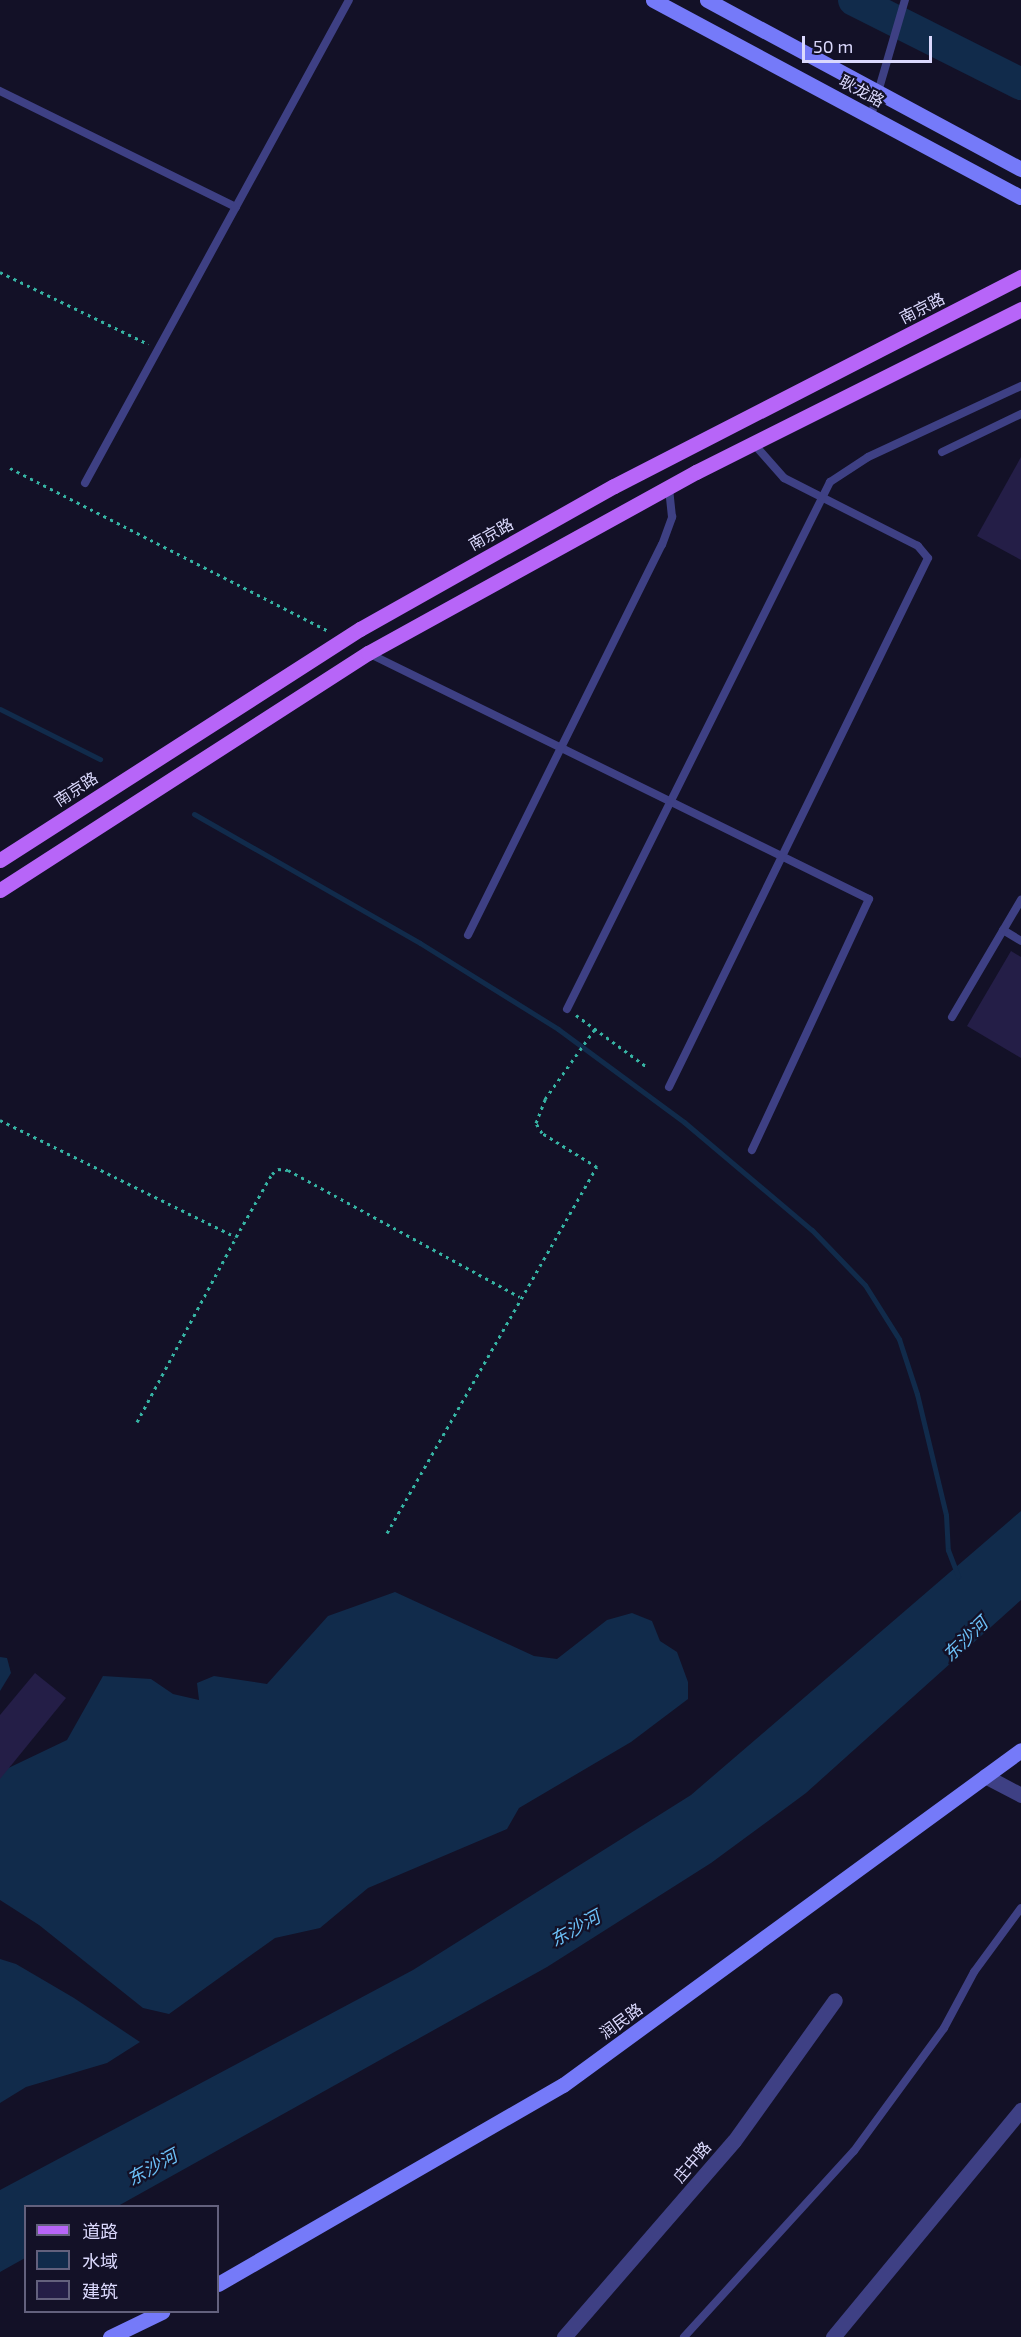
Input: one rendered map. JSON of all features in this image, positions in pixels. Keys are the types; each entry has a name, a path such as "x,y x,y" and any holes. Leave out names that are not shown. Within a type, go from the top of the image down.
{"main road":[{"name":"南京路","path":"0,860 344,639 614,486 1021,277"},
{"path":"0,890 368,653 753,442 1021,309"}],"street":[{"name":"耿龙路","path":"654,0 1021,197"},
{"name":"耿龙路","path":"707,0 1021,169"},
{"name":"润民路","path":"219,2283 563,2085 1021,1750"},
{"path":"985,1776 1021,1795"},
{"name":"庄中路","path":"564,2337 734,2140 835,2000"},
{"path":"833,2337 1021,2110"},
{"path":"110,2337 160,2313"}],"lane":[{"path":"85,483 349,0"},
{"path":"871,117 905,1"},
{"path":"0,91 236,207"},
{"path":"567,1009 823,498 839,474 868,457 1021,386"},
{"path":"942,452 1021,414"},
{"path":"669,1087 928,558 918,546 784,478 753,442"},
{"path":"468,935 662,545 672,517 669,487"},
{"path":"368,653 869,898 752,1150"},
{"path":"952,1017 1021,900"},
{"path":"1003,930 1021,941"},
{"path":"684,2337 854,2151 944,2028 974,1972 1021,1908"}],"path":[{"path":"0,272 158,349"},
{"path":"10,468 344,639"},
{"path":"567,1009 647,1067"},
{"path":"387,1533 520,1297 597,1167 542,1133 536,1123 545,1100 595,1029"},
{"path":"0,1120 236,1236"},
{"path":"137,1422 236,1236 272,1174 288,1170 520,1297"}],"water":[{"name":"东沙河","path":"1021,1511 1021,1600 806,1793 711,1863 547,1967 120,2205 24,2205 24,2259 0,2272 0,2190 413,1970 691,1795"},
{"path":"395,1592 534,1656 557,1659 607,1620 632,1613 652,1621 660,1641 677,1652 688,1682 688,1699 631,1742 519,1808 507,1829 368,1888 320,1928 275,1938 169,2014 143,2008 39,1925 0,1900 0,1772 67,1740 103,1676 151,1679 173,1694 199,1700 197,1683 214,1676 267,1684 328,1616"},
{"path":"0,1657 7,1658 11,1673 0,1691"},
{"path":"0,1959 16,1964 74,1998 140,2042 107,2063 26,2087 0,2103"}],"building":[{"path":"1021,457 1021,560 977,536"},
{"path":"1011,951 1021,957 1021,1058 967,1026"},
{"path":"35,1673 66,1698 0,1779 0,1715"}],"waterway":[{"path":"854,0 1021,84"},
{"path":"0,709 100,759"},
{"path":"194,814 420,943 558,1029 684,1122 812,1230 865,1285 899,1339 917,1394 946,1515 948,1550 958,1576"}]}
